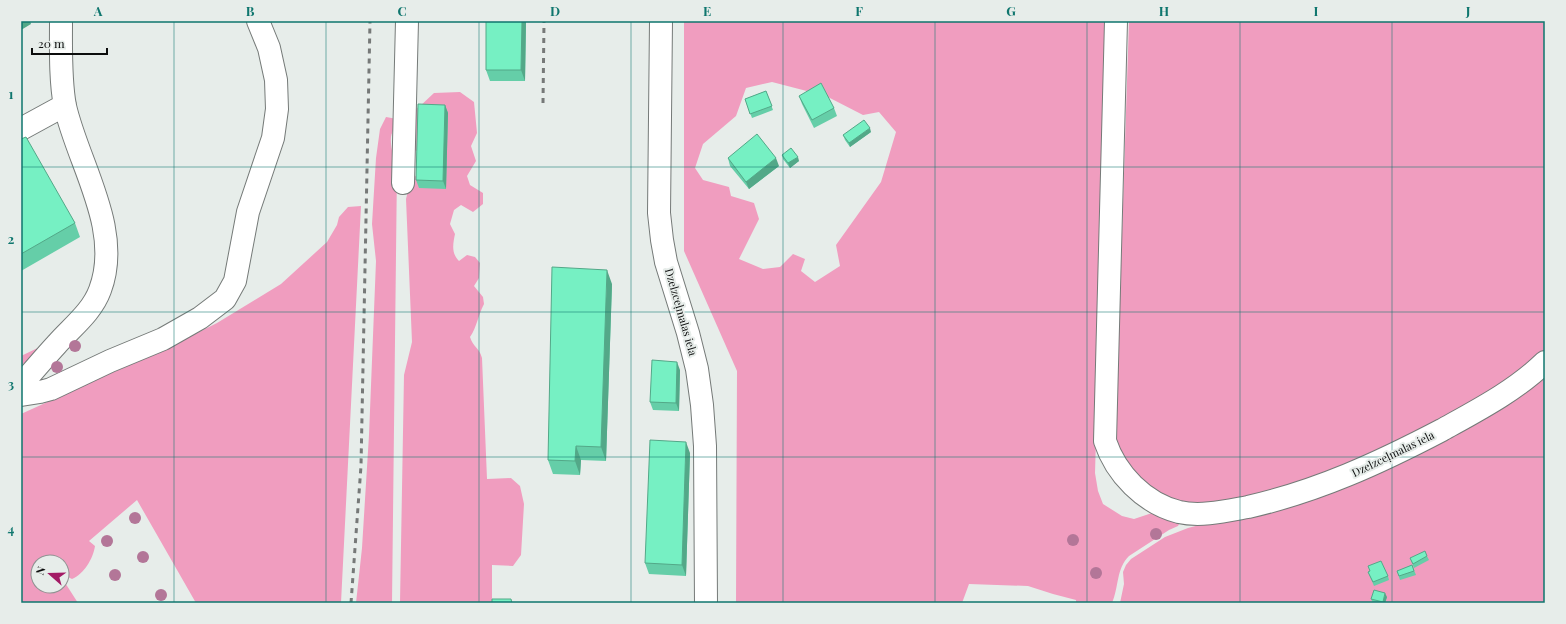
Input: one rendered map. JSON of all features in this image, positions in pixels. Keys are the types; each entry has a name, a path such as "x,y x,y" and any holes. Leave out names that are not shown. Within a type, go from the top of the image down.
{"street":[{"path":"21,385 86,313 100,290 104,275 106,241 99,205 76,146 65,105 61,56 61,21"},
{"path":"21,395 51,389 110,361 157,342 200,318 225,299 234,281 248,212 273,138 277,109 276,80 269,48 258,21"},
{"path":"403,182 407,21"},
{"name":"Dzelzceļmalas iela","path":"662,21 659,213 666,262 688,332 697,369 702,405 705,446 706,603"},
{"name":"Dzelzceļmalas iela","path":"1116,21 1105,442 1117,468 1131,484 1148,497 1164,506 1179,512 1197,514 1224,512 1300,492 1338,480 1390,457 1485,407 1514,388 1545,362"},
{"path":"21,129 65,105"}],"shaded area":[{"path":"684,21 1108,21 1095,473 1098,491 1103,504 1122,516 1134,519 1155,512 1182,518 1178,526 1169,530 1129,556 1120,572 1112,603 1076,603 1076,600 1028,586 969,584 962,603 736,603 737,371 684,251","holes":["772,82 826,96 863,115 879,112 896,132 881,182 836,245 840,266 815,282 801,271 805,259 793,254 780,267 763,269 739,259 759,219 754,203 731,196 729,187 703,180 695,168 703,144 736,116 746,88"]},
{"path":"1129,21 1545,21 1545,349 1530,364 1490,394 1432,423 1371,458 1293,486 1206,505 1184,504 1165,497 1143,483 1126,465 1117,443 1117,388"},
{"path":"460,92 474,102 477,133 471,146 476,161 467,176 470,185 483,193 483,204 473,212 461,205 454,210 450,224 455,234 453,248 456,258 459,261 467,255 475,257 480,263 479,278 474,286 483,297 484,304 470,337 482,358 487,479 511,478 520,486 524,504 521,555 513,566 492,565 492,603 400,603 404,375 412,342 406,199 411,179 419,174 419,152 411,148 408,113 419,107 434,93"},
{"path":"386,117 397,119 391,141 392,152 397,168 392,603 356,603 362,548 369,435 376,261 372,224 376,158 380,129"},
{"path":"361,206 341,603 196,603 137,500 89,541 95,546 92,556 84,570 76,577 72,579 70,578 70,554 30,554 30,594 70,594 70,590 78,603 21,603 21,414 173,345 217,323 281,284 327,242 337,225 339,217 348,207"},
{"path":"46,344 22,365 21,366 21,356"},
{"path":"1545,373 1545,603 1120,603 1124,584 1123,572 1126,565 1131,559 1165,537 1188,528 1241,514"}],"building":[{"path":"486,21 522,21 521,70 486,70"},
{"path":"821,83 834,108 812,120 799,96"},
{"path":"766,91 772,106 750,114 745,99"},
{"path":"418,104 445,105 443,181 416,180"},
{"path":"864,120 870,128 849,143 843,135"},
{"path":"757,134 776,158 746,182 728,158"},
{"path":"26,137 75,223 21,254 21,139"},
{"path":"791,148 798,157 788,163 782,155"},
{"path":"552,267 607,270 601,447 576,446 575,461 548,460"},
{"path":"652,360 677,362 676,403 650,402"},
{"path":"650,440 686,442 682,565 645,563"},
{"path":"1425,551 1427,556 1413,564 1410,558"},
{"path":"1381,561 1388,576 1373,582 1368,572 1370,571 1368,566"},
{"path":"1412,565 1414,571 1399,576 1397,571"},
{"path":"1374,590 1385,593 1383,602 1371,599"},
{"path":"492,599 511,599 512,603 492,603"}],"railway":[{"path":"351,603 361,466 370,21"},
{"path":"543,103 544,21"}]}
